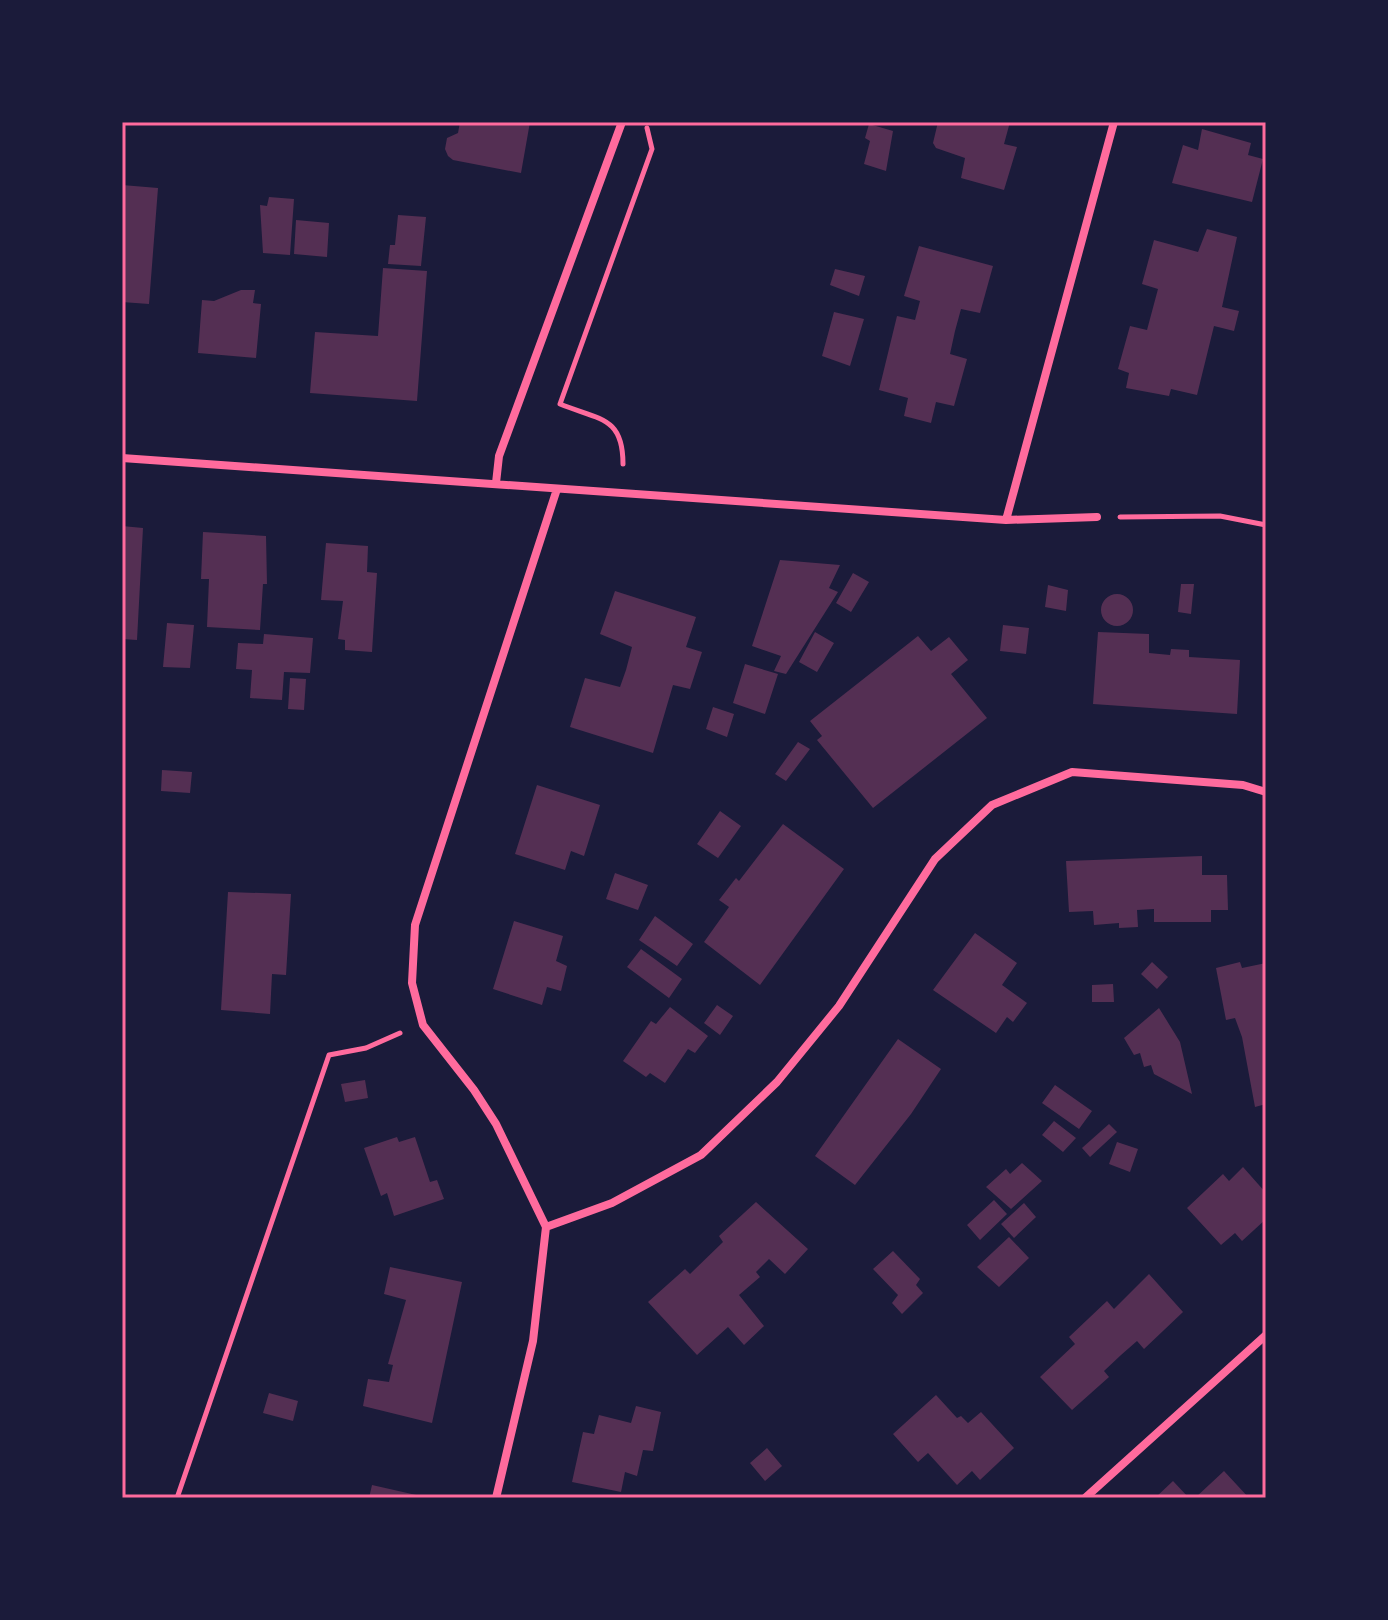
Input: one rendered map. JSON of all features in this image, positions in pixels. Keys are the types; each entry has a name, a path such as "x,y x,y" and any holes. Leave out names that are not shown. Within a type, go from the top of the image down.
{"street":[{"path":"496,483 499,456 622,122"},
{"path":"1006,520 1114,122"},
{"path":"122,458 1006,520 1097,517"},
{"path":"496,1498 533,1341 546,1227 496,1124 474,1090 423,1025 412,983 415,925 557,489"},
{"path":"546,1227 612,1203 701,1155 777,1082 839,1006 935,859 992,805 1072,772 1243,785 1266,792"},
{"path":"1085,1498 1266,1335"}],"path":[{"path":"623,464 623,440 614,426 560,404 652,149 646,122"},
{"path":"1097,517 1220,516 1266,525"},
{"path":"177,1498 329,1055 366,1048 402,1032"}],"building":[{"path":"460,122 530,122 521,173 453,160 448,156 445,149 447,138 458,133"},
{"path":"938,122 1010,122 1004,144 1017,147 1004,190 961,178 965,158 936,148 933,143"},
{"path":"869,124 893,131 886,171 864,164 870,141 865,138"},
{"path":"1202,129 1251,143 1248,155 1263,159 1252,202 1172,183 1183,145 1198,150"},
{"path":"122,185 158,188 149,304 122,302"},
{"path":"269,197 294,199 290,255 263,253 260,205 267,206"},
{"path":"398,215 426,217 421,266 388,264 390,245 395,245"},
{"path":"296,220 329,223 327,257 294,254"},
{"path":"1207,229 1237,237 1222,307 1239,311 1234,331 1214,326 1197,395 1171,389 1169,396 1126,388 1129,373 1118,369 1130,326 1147,330 1158,289 1142,284 1154,240 1198,252"},
{"path":"919,246 993,266 980,313 961,309 950,354 967,359 954,406 936,402 931,423 904,416 908,398 879,390 897,316 915,320 920,301 904,296"},
{"path":"383,268 427,271 417,401 310,393 315,332 378,336"},
{"path":"835,269 865,276 859,296 830,285"},
{"path":"241,290 255,290 253,303 261,304 256,358 198,353 202,300 214,301"},
{"path":"834,312 864,319 850,366 822,356"},
{"path":"122,526 143,528 137,640 122,639"},
{"path":"203,532 266,536 267,584 263,584 260,630 207,627 209,579 201,579"},
{"path":"326,543 368,546 367,572 377,573 372,652 345,650 345,640 338,639 343,601 321,600"},
{"path":"780,560 840,565 829,588 838,592 786,674 774,671 781,656 752,646"},
{"path":"853,573 869,582 851,612 836,603"},
{"path":"1181,584 1194,584 1191,614 1178,612"},
{"path":"1048,585 1068,590 1066,611 1045,607"},
{"path":"615,591 696,617 686,647 702,652 690,689 673,685 653,753 570,727 585,678 620,687 626,670 632,647 600,634"},
{"path":"1117,594 1128,599 1133,610 1128,621 1117,626 1106,621 1101,610 1106,599"},
{"path":"167,623 194,625 190,668 163,667"},
{"path":"1003,625 1029,628 1026,654 1000,651"},
{"path":"815,632 834,643 817,672 799,662"},
{"path":"1098,632 1149,634 1149,653 1170,655 1171,649 1189,650 1189,657 1240,660 1237,714 1093,704"},
{"path":"264,634 313,638 310,673 284,672 282,700 250,698 252,670 236,669 238,643 263,644"},
{"path":"918,636 931,651 949,637 968,660 951,674 987,718 873,808 817,740 822,736 810,721"},
{"path":"745,664 778,674 765,714 733,703"},
{"path":"290,678 306,679 304,710 288,709"},
{"path":"713,707 734,714 727,737 706,729"},
{"path":"798,742 810,749 786,781 775,774"},
{"path":"162,770 192,772 190,793 161,791"},
{"path":"537,785 600,805 584,856 571,851 565,870 515,854"},
{"path":"720,811 741,826 718,858 697,844"},
{"path":"783,824 844,869 760,985 704,942 729,907 719,900 736,878 739,881"},
{"path":"1202,856 1202,875 1227,875 1228,910 1211,910 1211,922 1154,922 1154,909 1137,910 1138,927 1119,928 1119,923 1094,925 1093,911 1069,912 1066,861"},
{"path":"615,873 648,885 638,910 606,899"},
{"path":"228,892 291,894 286,975 272,974 270,1014 221,1010"},
{"path":"655,916 693,944 677,966 639,940"},
{"path":"514,921 563,936 556,961 567,966 561,991 547,987 542,1005 493,989"},
{"path":"975,933 1017,963 1002,985 1027,1003 1013,1022 1007,1017 996,1033 933,990"},
{"path":"641,949 682,979 669,998 627,967"},
{"path":"1152,962 1168,977 1157,989 1141,974"},
{"path":"1240,962 1242,968 1266,963 1266,1104 1255,1107 1242,1037 1235,1018 1226,1020 1216,968"},
{"path":"1113,984 1114,1002 1092,1002 1092,985"},
{"path":"717,1005 733,1016 720,1035 704,1023"},
{"path":"670,1007 708,1036 695,1053 688,1049 665,1083 650,1073 646,1077 623,1061 651,1021 656,1024"},
{"path":"1159,1008 1180,1042 1192,1094 1154,1074 1151,1065 1144,1067 1140,1053 1134,1055 1124,1038"},
{"path":"898,1039 941,1069 911,1114 855,1185 815,1156"},
{"path":"365,1080 368,1098 345,1102 341,1084"},
{"path":"1055,1085 1092,1111 1079,1129 1042,1103"},
{"path":"1054,1121 1076,1138 1063,1152 1042,1135"},
{"path":"1109,1124 1117,1132 1090,1157 1082,1148"},
{"path":"397,1137 399,1142 415,1137 430,1182 437,1180 444,1199 394,1216 387,1193 381,1196 364,1148"},
{"path":"1117,1142 1138,1149 1130,1172 1109,1164"},
{"path":"1022,1163 1042,1181 1011,1209 986,1187 1006,1169 1010,1174"},
{"path":"1243,1167 1266,1193 1266,1219 1242,1241 1235,1233 1221,1245 1187,1208 1223,1174 1229,1181"},
{"path":"994,1200 1007,1214 980,1240 967,1225"},
{"path":"756,1202 808,1249 785,1274 769,1259 756,1272 760,1277 739,1295 764,1326 744,1345 728,1327 697,1355 648,1302 685,1269 690,1274 723,1242 719,1236"},
{"path":"1024,1203 1036,1217 1014,1238 1001,1224"},
{"path":"1009,1237 1029,1258 999,1287 977,1267"},
{"path":"893,1251 920,1279 916,1285 923,1293 902,1314 892,1303 898,1295 873,1269"},
{"path":"390,1267 462,1282 432,1423 363,1406 368,1379 389,1382 393,1365 388,1364 406,1300 384,1294"},
{"path":"1149,1274 1183,1312 1144,1349 1137,1341 1121,1355 1104,1371 1109,1377 1072,1410 1040,1377 1075,1344 1069,1337 1107,1301 1114,1309"},
{"path":"269,1393 298,1401 293,1421 263,1413"},
{"path":"936,1395 957,1418 961,1416 968,1423 981,1412 1014,1448 980,1480 972,1471 957,1485 928,1453 918,1462 893,1434"},
{"path":"636,1406 661,1412 653,1451 643,1450 637,1476 625,1472 621,1492 572,1482 583,1432 594,1434 599,1415 631,1423"},
{"path":"767,1448 782,1466 765,1481 750,1463"},
{"path":"1224,1471 1249,1498 1195,1498"},
{"path":"1173,1481 1189,1498 1155,1498"},
{"path":"372,1485 425,1497 425,1498 369,1498"}]}
